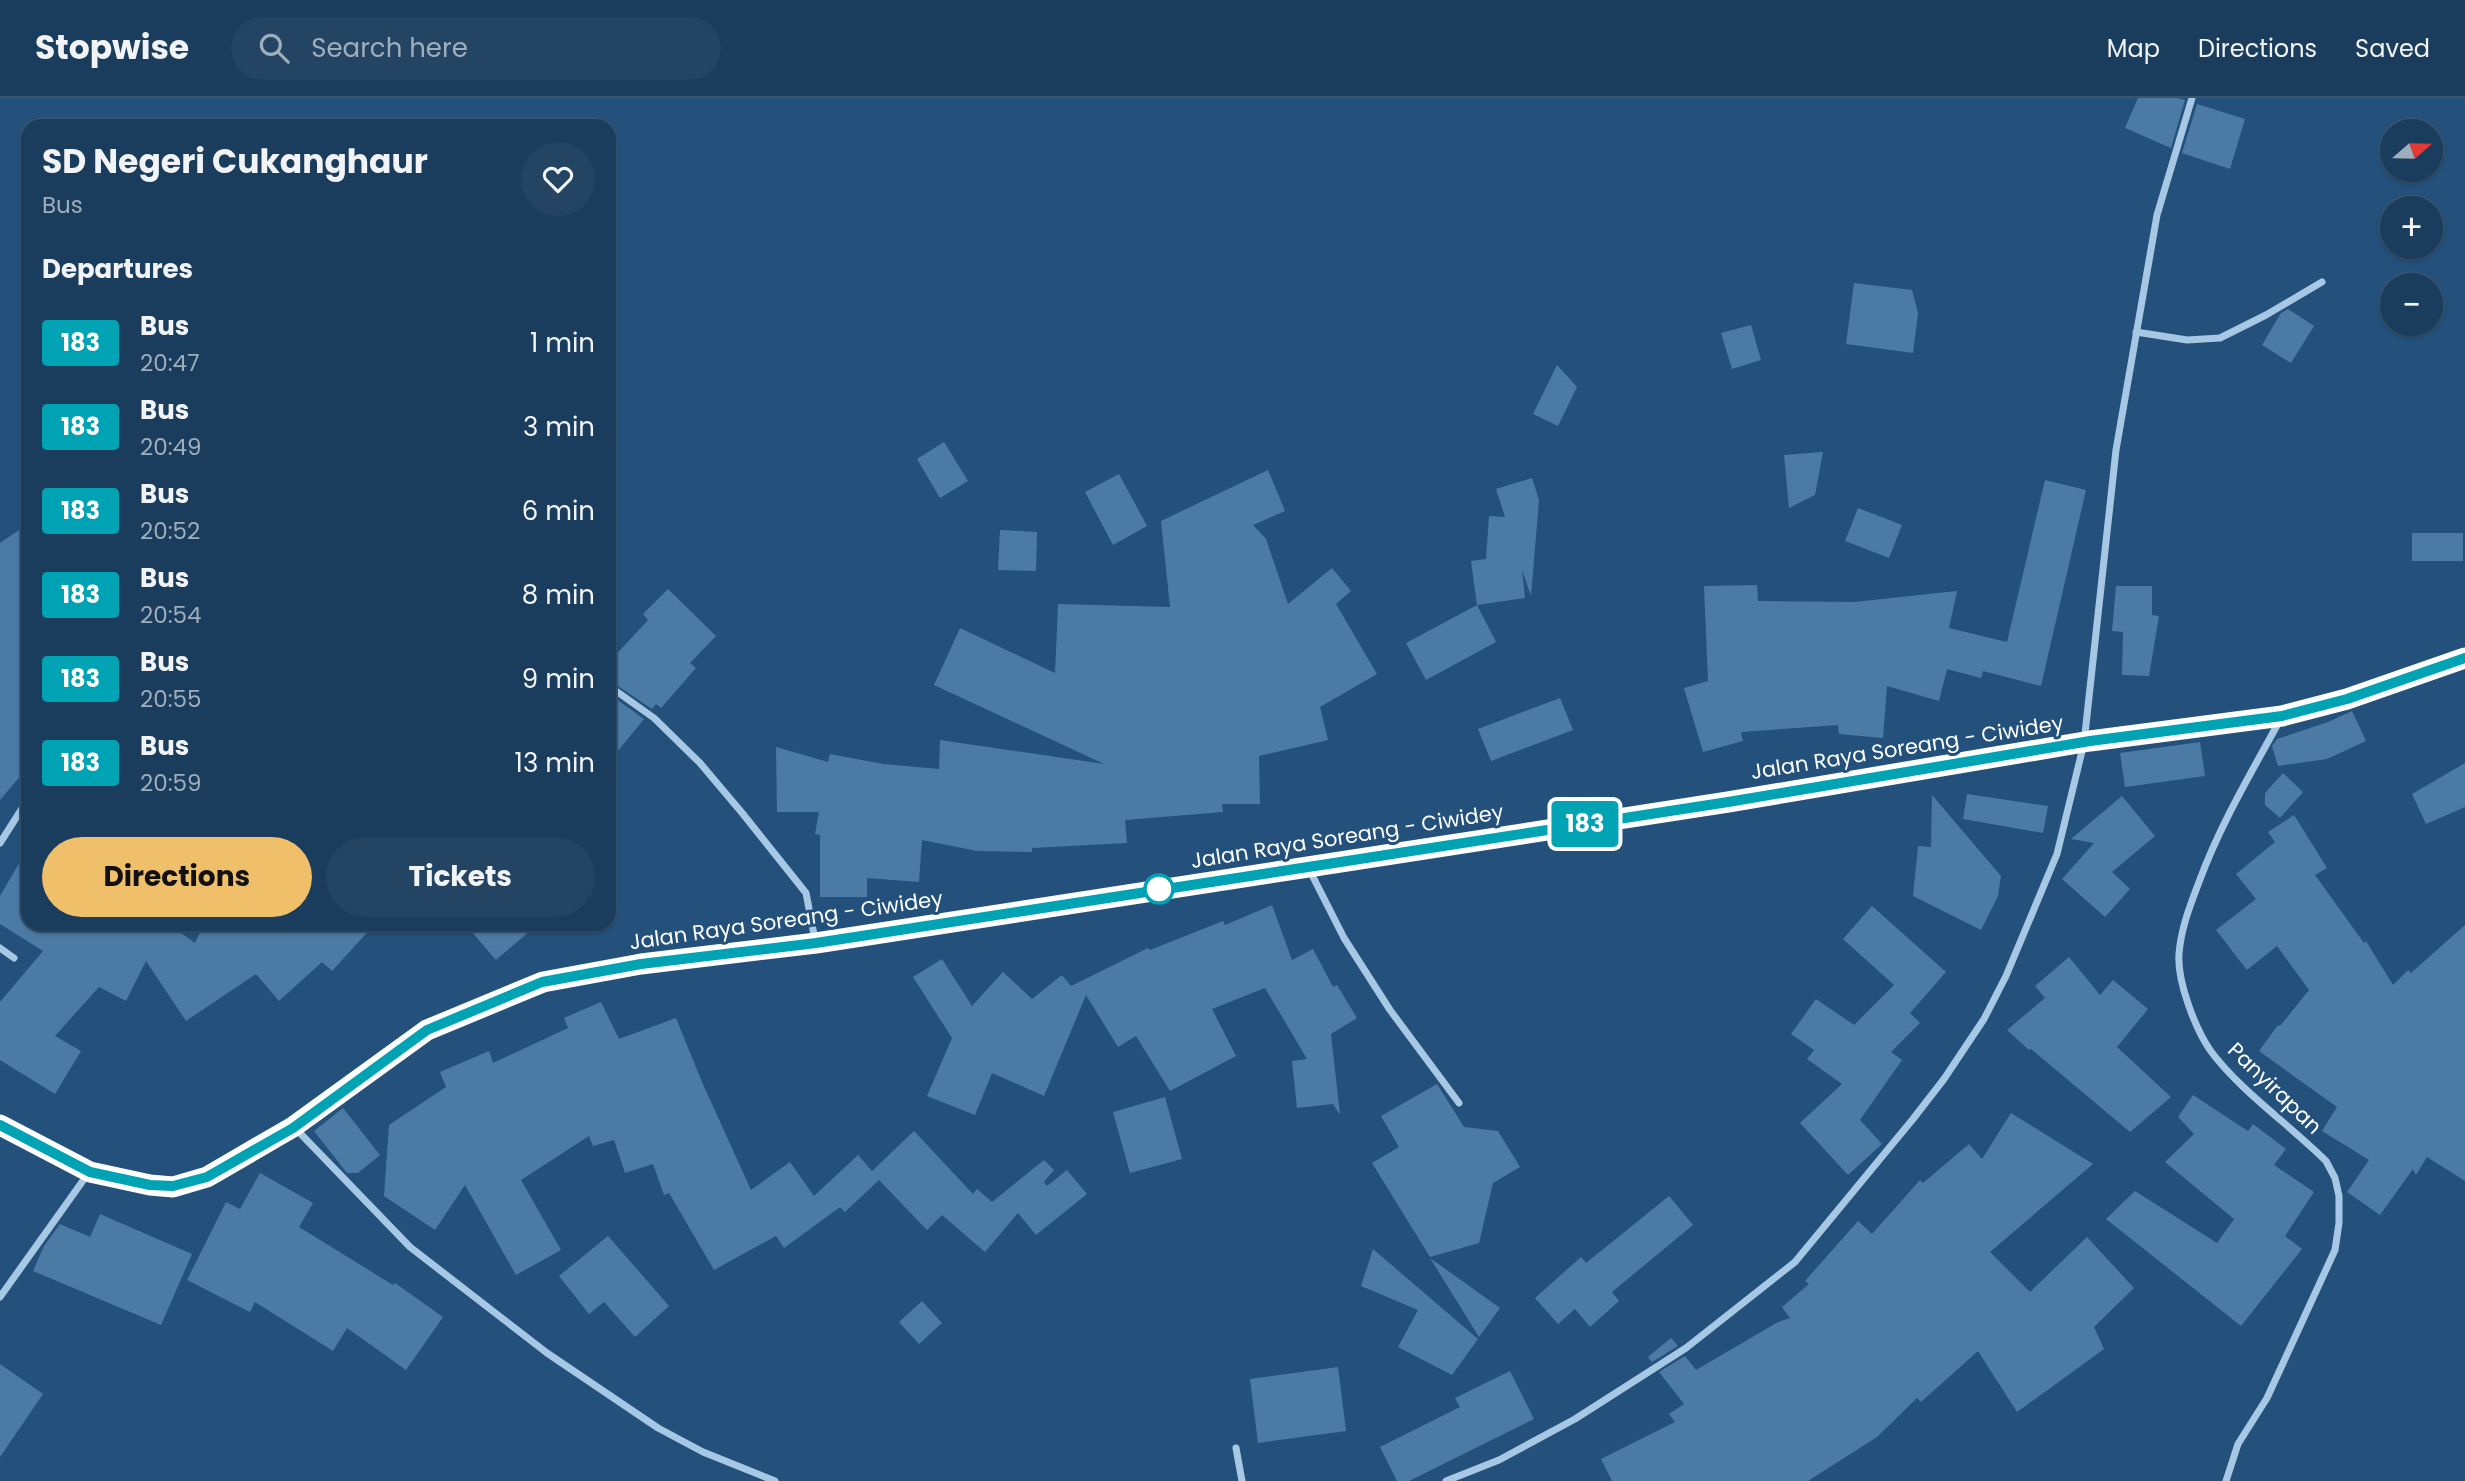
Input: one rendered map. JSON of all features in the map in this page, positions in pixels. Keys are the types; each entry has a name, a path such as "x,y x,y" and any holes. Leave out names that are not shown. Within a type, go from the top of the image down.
{"highway":[{"name":"Jalan Raya Soreang - Ciwidey","path":"0,1125 90,1172 150,1185 173,1186 207,1177 293,1128 427,1030 542,982 641,964 816,943 1728,802 2084,743 2282,716 2347,699 2465,658"}],"street":[{"path":"1446,1481 1500,1460 1575,1419 1686,1348 1795,1262 1888,1152 1944,1079 1984,1019 2006,976 2057,854 2084,743 2116,450 2157,215 2192,98"},
{"path":"2136,332 2187,340 2220,338 2322,282"},
{"path":"616,691 654,718 700,763 806,892 816,943"},
{"name":"Panyirapan","path":"2226,1481 2238,1444 2267,1398 2335,1250 2339,1223 2339,1196 2335,1178 2326,1161 2231,1074 2209,1048 2193,1015 2183,985 2179,957 2184,922 2211,850 2282,716"},
{"path":"0,843 21,810"},
{"path":"1308,867 1344,938 1390,1010 1459,1103"},
{"path":"0,948 13,958"},
{"path":"293,1128 410,1247 547,1353 658,1428 703,1452 775,1481"},
{"path":"0,1297 90,1172"},
{"path":"1236,1448 1242,1481"}],"building":[{"path":"2138,98 2185,100 2171,148 2125,128"},
{"path":"2197,104 2245,119 2230,169 2182,153"},
{"path":"1854,283 1912,290 1918,313 1913,353 1846,344"},
{"path":"2288,309 2314,326 2291,363 2262,345 2281,313"},
{"path":"1751,325 1761,360 1732,369 1721,333"},
{"path":"1557,365 1577,387 1558,426 1533,414"},
{"path":"944,442 968,481 940,498 917,459"},
{"path":"1823,452 1815,495 1789,508 1784,455"},
{"path":"1268,470 1285,511 1253,525 1266,539 1288,604 1332,568 1351,591 1336,604 1377,674 1320,707 1328,740 1259,756 1260,804 1222,804 1223,812 1125,820 1127,843 1032,848 1032,852 977,851 922,840 919,882 867,878 867,897 820,897 820,835 815,834 819,812 777,812 776,747 828,762 830,754 883,764 939,769 940,740 1104,764 934,685 960,628 1055,673 1058,604 1170,607 1161,521"},
{"path":"1119,474 1147,526 1113,545 1085,492"},
{"path":"1532,478 1539,500 1531,596 1522,570 1525,598 1477,605 1471,561 1486,559 1489,516 1505,517 1496,489"},
{"path":"2045,480 2086,490 2041,686 1983,671 1981,678 1947,669 1939,701 1887,686 1883,738 1839,734 1838,725 1741,732 1743,741 1703,752 1684,688 1708,681 1704,586 1757,585 1758,601 1854,602 1957,591 1949,628 2007,642"},
{"path":"1858,508 1902,525 1889,558 1845,541"},
{"path":"21,529 21,775 0,800 0,543"},
{"path":"1000,530 1037,532 1036,571 998,570"},
{"path":"2412,533 2463,533 2463,561 2412,561"},
{"path":"2116,586 2152,586 2152,615 2159,616 2149,676 2122,675 2123,632 2112,631"},
{"path":"668,589 716,636 690,663 696,668 661,708 656,704 652,709 616,685 616,654 648,620 643,614"},
{"path":"1477,605 1496,642 1426,680 1406,643"},
{"path":"1560,698 1573,730 1491,761 1478,729"},
{"path":"616,699 644,719 616,753"},
{"path":"2352,711 2366,741 2327,759 2278,766 2272,746 2277,739"},
{"path":"2200,742 2205,776 2125,787 2120,753"},
{"path":"2465,763 2465,807 2426,824 2412,794"},
{"path":"2283,773 2303,792 2280,818 2265,805 2265,793"},
{"path":"1967,794 2048,806 2043,833 1963,819"},
{"path":"1932,795 2001,876 1998,896 1981,930 1913,896 1918,846 1931,847"},
{"path":"2122,796 2155,836 2112,872 2130,889 2105,917 2062,879 2094,843 2071,839"},
{"path":"2294,815 2327,868 2315,875 2364,943 2366,941 2393,985 2408,970 2411,973 2465,925 2465,1181 2427,1157 2416,1175 2413,1169 2380,1215 2347,1192 2369,1160 2322,1131 2337,1107 2259,1051 2309,990 2277,946 2247,970 2216,930 2256,899 2236,874 2275,842 2268,832"},
{"path":"21,860 21,931 179,931 195,943 201,931 369,931 332,971 322,962 279,1001 256,974 186,1021 146,961 126,1001 99,987 55,1036 81,1051 55,1094 0,1060 0,1002 43,951 0,924 0,896"},
{"path":"1272,905 1292,960 1313,949 1333,987 1337,985 1357,1018 1331,1034 1340,1115 1333,1104 1297,1108 1292,1061 1307,1059 1265,988 1212,1009 1236,1056 1170,1091 1136,1036 1118,1047 1086,995 1044,1096 992,1073 975,1115 927,1096 952,1038 913,977 942,959 972,1006 1003,972 1032,999 1062,975 1071,986 1148,948 1150,950 1223,921 1225,925"},
{"path":"1872,906 1946,972 1910,1013 1920,1023 1891,1052 1902,1060 1860,1120 1882,1144 1848,1175 1800,1123 1842,1084 1807,1059 1814,1050 1791,1034 1816,999 1854,1025 1894,985 1843,939"},
{"path":"471,931 530,931 496,960"},
{"path":"2069,957 2100,995 2113,980 2148,1009 2117,1047 2171,1097 2130,1132 2007,1030 2045,998 2035,986"},
{"path":"601,1002 619,1039 676,1018 751,1190 790,1162 814,1196 858,1155 872,1171 914,1131 973,1194 977,1189 992,1202 1044,1160 1054,1170 1044,1182 1047,1186 1067,1170 1087,1194 1036,1235 1018,1213 985,1252 942,1215 927,1230 879,1180 845,1212 840,1207 784,1248 776,1236 714,1270 669,1193 664,1195 653,1164 625,1173 614,1140 593,1146 589,1136 521,1180 561,1250 516,1275 465,1185 435,1230 384,1196 389,1125 446,1087 440,1072 489,1051 493,1063 568,1028 564,1018"},
{"path":"1437,1084 1464,1127 1498,1131 1520,1167 1493,1183 1479,1243 1430,1257 1372,1163 1399,1147 1381,1116"},
{"path":"2193,1095 2248,1131 2253,1124 2286,1149 2274,1165 2314,1192 2285,1236 2302,1249 2241,1326 2106,1219 2135,1191 2217,1243 2234,1219 2165,1162 2194,1134 2178,1117"},
{"path":"1165,1097 1182,1159 1130,1173 1113,1112"},
{"path":"343,1108 380,1155 358,1173 347,1173 314,1131"},
{"path":"2011,1113 2093,1164 1990,1252 2030,1292 2087,1237 2134,1288 2094,1327 2104,1349 2017,1412 1978,1351 1921,1402 1917,1398 1877,1437 1808,1481 1612,1481 1601,1459 1675,1422 1669,1414 1684,1404 1659,1372 1685,1356 1696,1370 1778,1322 1790,1318 1782,1307 1809,1284 1805,1281 1858,1221 1872,1234 1920,1180 1923,1183 1969,1144 1982,1159"},
{"path":"260,1173 313,1203 299,1227 393,1285 395,1283 443,1317 406,1370 347,1328 333,1351 255,1302 250,1312 187,1280 226,1202 240,1209"},
{"path":"1669,1196 1693,1225 1612,1292 1619,1301 1590,1327 1575,1309 1558,1324 1535,1298 1581,1257 1586,1263"},
{"path":"100,1214 192,1254 161,1325 33,1271 44,1246 60,1224 90,1237"},
{"path":"608,1236 669,1306 635,1337 604,1302 589,1314 559,1276"},
{"path":"1373,1249 1478,1339 1452,1375 1398,1347 1418,1310 1361,1286"},
{"path":"1430,1258 1500,1308 1479,1337"},
{"path":"922,1301 942,1323 919,1344 899,1322"},
{"path":"1671,1338 1678,1346 1652,1362 1648,1357"},
{"path":"0,1364 43,1394 0,1457"},
{"path":"1338,1367 1346,1431 1258,1443 1250,1379"},
{"path":"1510,1371 1534,1419 1409,1481 1397,1481 1380,1447 1460,1407 1455,1398"}],"bus line":[{"name":"183","path":"0,1125 90,1172 150,1185 173,1186 207,1177 293,1128 427,1030 542,982 641,964 816,943 1728,802 2090,741 2282,716 2347,699 2465,658"}]}
